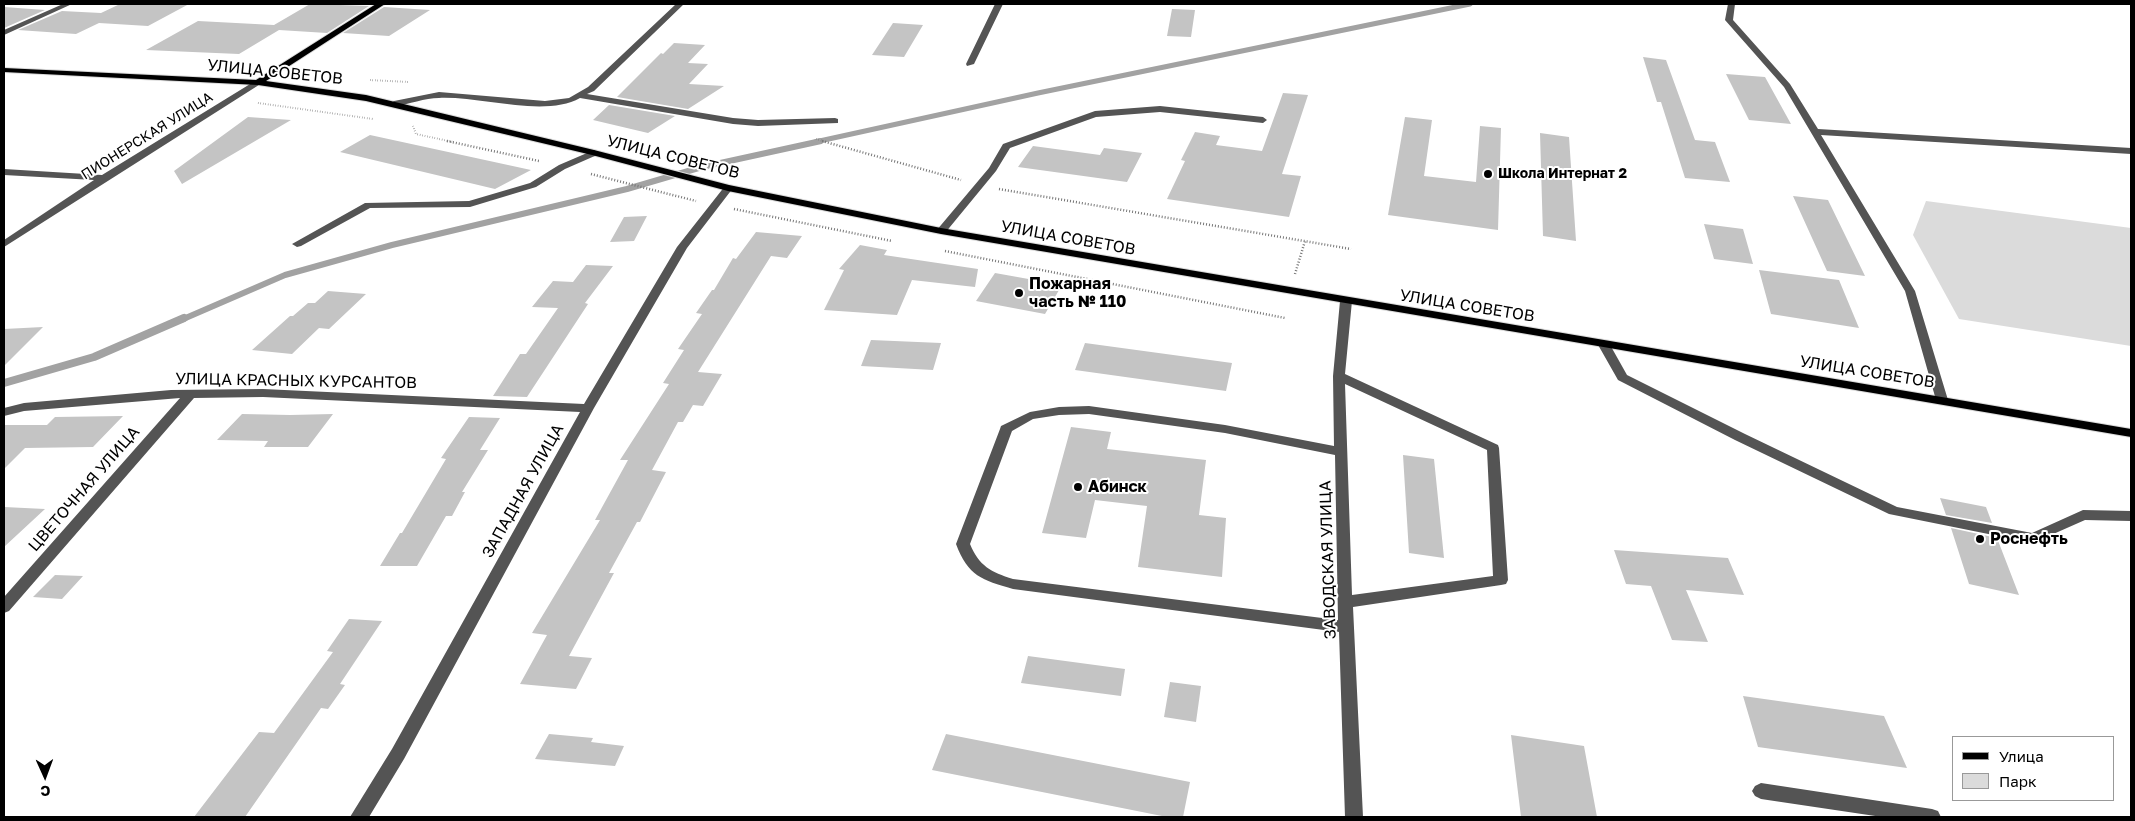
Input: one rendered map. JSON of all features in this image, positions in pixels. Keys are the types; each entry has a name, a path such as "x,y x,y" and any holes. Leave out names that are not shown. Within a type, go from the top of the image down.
{"main road":[{"name":"ПИОНЕРСКАЯ УЛИЦА","path":"258,83 381,4"},
{"name":"УЛИЦА СОВЕТОВ","path":"4,70 258,83 325,91 394,104 728,188 941,231 2131,433"}],"street":[{"path":"4,33 68,4"},
{"path":"394,104 439,95 545,104 571,100 582,96 592,89 680,4"},
{"path":"970,64 999,4"},
{"path":"1732,4 1729,20 1787,86 1910,291 1942,400"},
{"name":"ПИОНЕРСКАЯ УЛИЦА","path":"4,244 104,178 258,83"},
{"path":"582,96 733,121 758,123 835,121"},
{"path":"941,231 993,169 1006,146 1095,114 1160,109 1264,120"},
{"path":"1815,132 2131,151"},
{"path":"297,244 368,205 470,204 533,185 562,167 594,153"},
{"path":"4,172 104,178"},
{"name":"ЗАПАДНАЯ УЛИЦА","path":"359,817 398,754 588,408 682,247 728,188"},
{"name":"ЗАВОДСКАЯ УЛИЦА","path":"1346,301 1339,376 1345,602 1354,817"},
{"path":"1603,344 1622,377 1740,437 1894,511 2033,538 2083,515 2131,516"},
{"path":"1339,376 1493,448 1501,580 1345,602"},
{"name":"УЛИЦА КРАСНЫХ КУРСАНТОВ","path":"4,412 24,407 190,394 262,393 588,408"},
{"name":"ЦВЕТОЧНАЯ УЛИЦА","path":"4,607 190,394"},
{"path":"1342,452 1224,429 1089,410 1059,411 1030,416 1006,429 963,544 969,562 987,577 1013,584 1347,627"},
{"path":"1761,791 1932,817"}],"path":[{"path":"816,139 979,185 1351,249"},
{"path":"1294,277 1305,241"}],"green space":[{"path":"1926,201 2131,228 2131,346 1959,319 1913,235"}],"building":[{"path":"120,4 189,4 148,26 99,23 76,34 18,30 62,11 101,13"},
{"path":"310,4 369,6 327,33 279,30 239,54 146,50 198,21 274,25"},
{"path":"4,7 45,10 4,28"},
{"path":"384,7 430,10 389,36 343,33"},
{"path":"1172,9 1195,10 1191,37 1167,36"},
{"path":"893,23 923,25 904,57 872,55"},
{"path":"674,43 705,45 688,63 708,64 689,84 724,86 688,109 617,97 661,53 663,54"},
{"path":"1643,57 1666,60 1695,140 1715,142 1730,182 1685,178 1661,102 1657,102"},
{"path":"1726,74 1765,77 1791,124 1749,120"},
{"path":"1283,93 1308,95 1282,174 1301,176 1289,217 1167,199 1185,161 1181,160 1195,132 1220,136 1216,145 1262,151"},
{"path":"609,105 675,116 648,133 593,120"},
{"path":"248,117 291,120 182,184 174,171"},
{"path":"1405,117 1432,120 1424,176 1476,182 1480,126 1501,128 1498,230 1388,215"},
{"path":"1540,133 1569,137 1576,241 1543,236"},
{"path":"370,135 531,170 495,189 340,152"},
{"path":"1033,146 1100,155 1104,148 1142,153 1127,182 1018,167"},
{"path":"1793,196 1828,200 1865,276 1827,271"},
{"path":"647,216 634,241 610,242 624,217"},
{"path":"1704,224 1743,229 1753,264 1714,259"},
{"path":"756,232 802,236 787,258 771,256 698,372 722,374 703,406 693,405 683,422 678,422 652,470 666,472 640,522 637,522 609,573 614,573 569,656 592,658 576,689 520,684 547,635 532,633 600,520 595,520 628,460 620,460 669,384 663,383 684,350 678,349 702,314 696,313 712,290 714,290 733,258 736,259"},
{"path":"860,245 887,250 884,255 978,269 975,287 912,280 897,315 824,310 844,270 839,269"},
{"path":"586,265 613,266 585,303 588,304 527,397 493,396 520,354 526,354 558,308 532,307 553,281 573,282"},
{"path":"1759,270 1839,280 1859,328 1771,314"},
{"name":"Пожарная часть № 110","path":"995,273 1062,285 1045,314 976,301"},
{"path":"328,291 366,294 329,329 319,328 292,354 252,350 290,316 293,316 308,303 315,303"},
{"path":"43,327 4,366 4,329"},
{"path":"871,340 941,343 933,370 861,366"},
{"path":"1085,343 1232,363 1226,391 1075,370"},
{"path":"242,414 333,414 308,447 264,447 268,441 217,440"},
{"path":"123,416 93,447 25,448 4,469 4,425 47,425 55,417"},
{"path":"469,417 500,418 480,450 488,450 462,492 465,492 452,516 446,516 417,566 380,566 446,459 441,458"},
{"path":"1071,427 1111,432 1107,449 1206,460 1199,515 1226,518 1222,577 1138,567 1147,506 1095,500 1086,538 1042,533"},
{"path":"1403,455 1434,459 1444,558 1409,553"},
{"path":"1940,498 1986,507 1992,523 1946,515"},
{"path":"4,507 45,509 4,547"},
{"path":"1951,528 1997,538 2019,595 1969,584"},
{"path":"1614,550 1728,558 1744,595 1686,590 1708,642 1672,640 1651,586 1626,584"},
{"path":"55,575 83,576 62,599 33,597"},
{"path":"349,619 382,621 340,684 345,685 328,709 321,708 245,817 194,817 259,732 274,733 333,652 327,651"},
{"path":"1028,656 1125,669 1121,696 1021,683"},
{"path":"1170,682 1201,686 1196,722 1164,717"},
{"path":"1743,696 1884,716 1907,768 1758,747"},
{"path":"549,734 593,738 591,742 624,746 615,766 535,759"},
{"path":"946,734 1190,782 1183,817 1167,817 932,770"},
{"path":"1511,735 1584,746 1597,817 1521,817"}],"waterway":[{"path":"815,142 1038,93 1470,4"},
{"path":"181,320 285,275 392,245 627,189 702,167 821,141"},
{"path":"4,383 94,357 184,318"}],"place":[{"name":"Школа Интернат 2","path":"1488,174"},
{"name":"Пожарная часть № 110","path":"1019,293"},
{"name":"Абинск","path":"1078,487"},
{"name":"Роснефть","path":"1980,539"}]}
